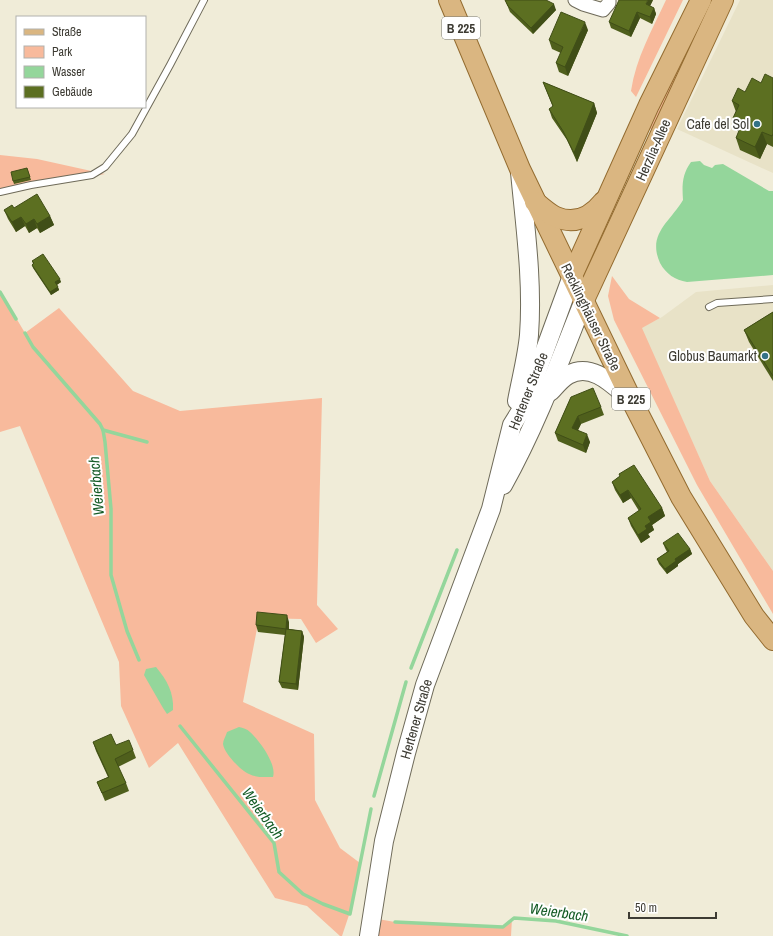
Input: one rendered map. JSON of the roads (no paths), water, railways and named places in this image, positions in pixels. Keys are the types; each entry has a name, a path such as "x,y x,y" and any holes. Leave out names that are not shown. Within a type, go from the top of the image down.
{"main road":[{"name":"Recklinghäuser Straße","path":"449,0 535,202 632,401 681,497 754,616 773,640"},
{"name":"Herzlia-Allee","path":"572,276 649,105 701,0"},
{"name":"Herzlia-Allee","path":"584,300 723,0"},
{"path":"512,425 529,336 530,306 520,169"},
{"path":"535,202 555,217 570,222 587,217 598,209 610,194"},
{"name":"Hertener Straße","path":"369,936 384,841 425,684 491,509 512,425 525,404 572,276"},
{"name":"Hertener Straße","path":"491,509 522,452 548,394 584,300"},
{"path":"548,394 568,375 583,371 597,373 632,401"}],"street":[{"path":"574,0 603,10 609,4 609,0"}],"lane":[{"path":"0,192 31,185 92,176 105,167 132,134 204,0"},
{"path":"709,307 717,304 773,299"}],"water":[{"path":"700,161 704,165 712,168 715,165 723,164 769,191 773,191 773,275 687,282 671,276 662,267 657,253 656,244 658,236 683,200 683,180 688,167 691,162"},
{"path":"156,667 171,692 173,710 167,714 144,675 146,669"},
{"path":"239,727 249,731 262,746 270,759 274,772 273,777 258,777 246,772 233,761 226,752 223,741 227,732"}],"waterway":[{"name":"Weierbach","path":"0,292 16,319"},
{"name":"Weierbach","path":"25,333 33,347 100,424 103,430 111,509 111,575 127,631 139,660"},
{"path":"103,430 147,442"},
{"path":"411,668 457,550"},
{"path":"374,796 406,682"},
{"name":"Weierbach","path":"180,726 274,843 279,872 303,894 323,904 350,914 371,809"},
{"name":"Weierbach","path":"395,922 503,927 514,918 556,921 627,936"}],"place":[{"name":"Cafe del Sol","path":"757,124"},
{"name":"Globus Baumarkt","path":"765,356"}]}
